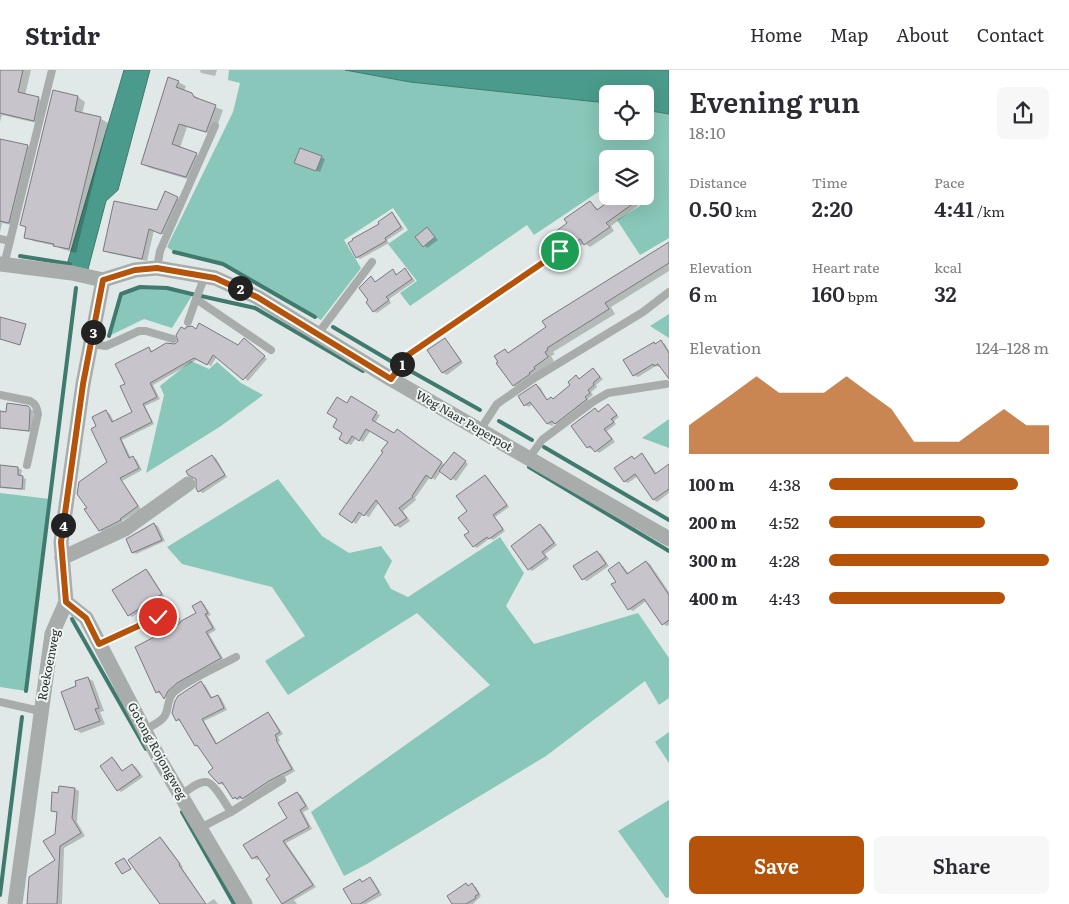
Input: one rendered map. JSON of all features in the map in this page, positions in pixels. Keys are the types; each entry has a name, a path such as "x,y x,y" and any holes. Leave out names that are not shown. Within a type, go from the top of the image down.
{"street":[{"path":"2,264 72,273 103,280"},
{"name":"Weg Naar Peperpot","path":"103,280 135,270 157,268 205,276 228,283 249,293 391,379 669,539"},
{"name":"Roekoenweg","path":"15,904 52,634 66,602 61,542 90,344 103,280"},
{"path":"62,558 125,529 188,484"},
{"name":"Gotong Rojongweg","path":"66,602 86,618 144,730 245,904"}],"lane":[{"path":"2,264 10,241 52,70"},
{"path":"157,268 160,251 215,126"},
{"path":"0,238 10,241"},
{"path":"317,335 372,262"},
{"path":"188,322 205,276"},
{"path":"480,430 497,404 536,376 643,312 669,292"},
{"path":"196,299 271,350"},
{"path":"90,344 106,346 139,331 173,339"},
{"path":"529,458 542,440 594,401 608,393 666,384"},
{"path":"0,395 30,401 37,408 38,414 27,465"},
{"path":"99,644 158,617 171,617 176,620"},
{"path":"144,730 164,718 167,712 168,700 172,693 236,657"},
{"path":"0,702 40,711"},
{"path":"200,828 231,812 282,780"},
{"path":"181,795 204,782 208,782 214,786 231,812"}],"path":[{"path":"391,379 408,355 560,251"}],"shaded area":[{"path":"124,70 150,70 118,190 106,201 87,273 66,268"},
{"path":"229,70 345,70 410,82 599,102 599,140 654,140 654,112 669,114 669,238 640,255 617,220 639,205 654,205 654,150 599,150 599,191 534,235 527,225 410,306 400,293 417,281 388,244 408,230 393,208 344,240 361,268 321,320 223,264 174,252 167,247 233,112 240,83 228,80"},
{"path":"345,70 669,70 669,114 654,112 654,85 599,85 599,102 410,82"},
{"path":"140,287 167,288 193,294 172,328 144,319 109,336 121,294"},
{"path":"669,314 669,338 650,326"},
{"path":"191,361 209,369 217,362 241,383 263,395 221,426 146,473 164,395 160,386"},
{"path":"669,419 669,448 642,438"},
{"path":"278,479 322,536 349,553 381,546 392,561 384,577 391,589 408,597 500,537 524,573 506,606 534,644 638,613 669,658 669,698 659,705 645,681 546,756 344,876 311,812 490,685 417,613 288,695 265,661 305,636 272,587 182,564 167,547"},
{"path":"0,493 50,499 26,691 0,687"},
{"path":"669,732 669,763 655,742"},
{"path":"669,800 669,897 666,898 618,831"}],"building":[{"path":"0,70 23,70 18,92 39,97 34,121 0,113"},
{"path":"168,77 179,81 176,87 192,93 194,97 216,105 206,132 179,124 172,144 197,153 186,177 141,164"},
{"path":"53,90 78,96 75,111 101,117 69,249 24,238 26,227 20,225"},
{"path":"0,139 28,145 9,223 0,221"},
{"path":"300,148 322,156 316,171 294,163"},
{"path":"165,191 178,197 161,234 149,229 142,259 103,251 114,201 157,210"},
{"path":"590,201 597,210 604,205 631,205 606,223 610,227 584,245 580,239 566,249 555,232 567,223 564,219"},
{"path":"392,212 401,227 385,238 386,241 356,258 348,243 379,224 378,222"},
{"path":"427,227 435,237 423,247 415,237"},
{"path":"669,242 669,263 605,303 609,309 547,348 548,350 545,352 548,357 534,367 535,369 530,374 513,386 496,363 498,362 494,356 505,349 508,353 546,327 542,321"},
{"path":"405,268 412,279 386,297 389,300 373,312 366,302 368,300 359,288 371,276 375,282 393,269 396,275"},
{"path":"0,317 26,324 20,345 0,339"},
{"path":"199,323 238,345 244,338 265,356 243,380 213,355 207,365 194,358 150,383 157,397 143,404 152,422 120,438 129,458 133,456 139,468 120,478 138,506 121,520 99,531 84,509 87,508 77,494 79,482 107,462 91,429 96,426 92,417 106,410 112,422 132,412 120,386 125,384 115,364 149,347 151,352 166,343 175,344 178,341 176,335 181,327 185,329 192,326 196,329"},
{"path":"445,338 461,361 442,373 427,350"},
{"path":"661,340 669,353 669,379 658,364 654,366 653,364 633,376 623,360"},
{"path":"593,368 600,377 588,390 590,393 585,397 587,399 555,424 552,421 547,424 530,402 524,406 518,396 536,384 547,400 551,397 553,399 570,385 568,382 576,375 579,379"},
{"path":"351,396 377,412 372,420 394,433 397,429 442,462 431,479 426,475 413,497 399,508 407,518 395,526 376,500 364,516 359,512 352,523 339,514 388,442 366,429 359,441 352,436 347,444 339,439 342,433 333,427 337,419 327,413 337,397 347,403"},
{"path":"7,403 28,406 30,408 29,431 0,428 0,411 6,412"},
{"path":"608,404 617,415 611,419 614,422 604,429 612,439 595,452 590,446 587,448 571,426 595,408 598,412"},
{"path":"454,452 466,461 451,480 439,471"},
{"path":"642,453 655,474 669,464 669,489 653,500 635,474 624,482 614,468 632,456 634,459"},
{"path":"212,455 225,475 198,492 196,479 188,475 186,471"},
{"path":"0,465 18,467 18,475 23,476 22,489 0,487"},
{"path":"485,475 507,505 493,515 503,529 473,547 464,535 469,532 458,518 467,511 456,496"},
{"path":"154,523 162,540 132,553 126,539"},
{"path":"540,524 554,543 542,552 546,557 528,570 511,546"},
{"path":"597,551 606,564 582,580 573,566"},
{"path":"646,561 669,595 669,620 662,625 644,599 628,610 611,584 616,582 608,570 619,562 627,574"},
{"path":"146,569 162,594 128,616 112,590"},
{"path":"201,601 208,613 205,614 213,628 206,632 221,658 177,683 168,691 164,699 159,691 156,693 135,647 196,613 192,606"},
{"path":"88,677 99,708 95,709 100,721 75,730 61,692 76,686 75,681"},
{"path":"201,681 211,698 218,695 224,708 202,719 216,744 268,712 280,732 275,735 276,740 292,769 269,781 242,799 240,796 237,799 235,797 233,799 222,782 219,784 208,772 213,768 197,745 195,746 179,719 176,721 172,713 178,696"},
{"path":"112,757 122,771 132,764 140,775 117,791 100,766"},
{"path":"59,786 75,788 72,818 81,833 60,846 57,904 27,904 29,877 55,860 43,841 55,834 57,812 51,811 52,792 58,793"},
{"path":"297,792 306,806 300,810 309,827 283,841 313,885 282,904 266,879 270,876 257,856 252,859 243,845 287,818 278,803"},
{"path":"160,837 206,904 160,904 128,860"},
{"path":"124,858 131,869 122,874 115,863"},
{"path":"370,877 379,892 360,904 352,904 343,889 360,879 362,882"},
{"path":"466,883 468,886 472,883 479,894 466,904 452,904 447,896"}],"waterway":[{"path":"174,252 223,264 315,317"},
{"path":"20,256 70,264"},
{"path":"109,336 121,294 140,287 167,288 196,295"},
{"path":"26,691 76,288"},
{"path":"201,296 255,308 363,371"},
{"path":"333,327 394,363"},
{"path":"407,369 480,410"},
{"path":"499,421 532,440"},
{"path":"544,447 669,520"},
{"path":"529,467 669,551"},
{"path":"72,619 146,749"},
{"path":"0,895 22,717"},
{"path":"182,812 234,904"}],"route":[{"path":"158,617 99,644 86,618 66,602 61,542 83,384 103,280 135,270 157,268 179,270 215,278 257,297 391,379 408,355 560,251"}]}
